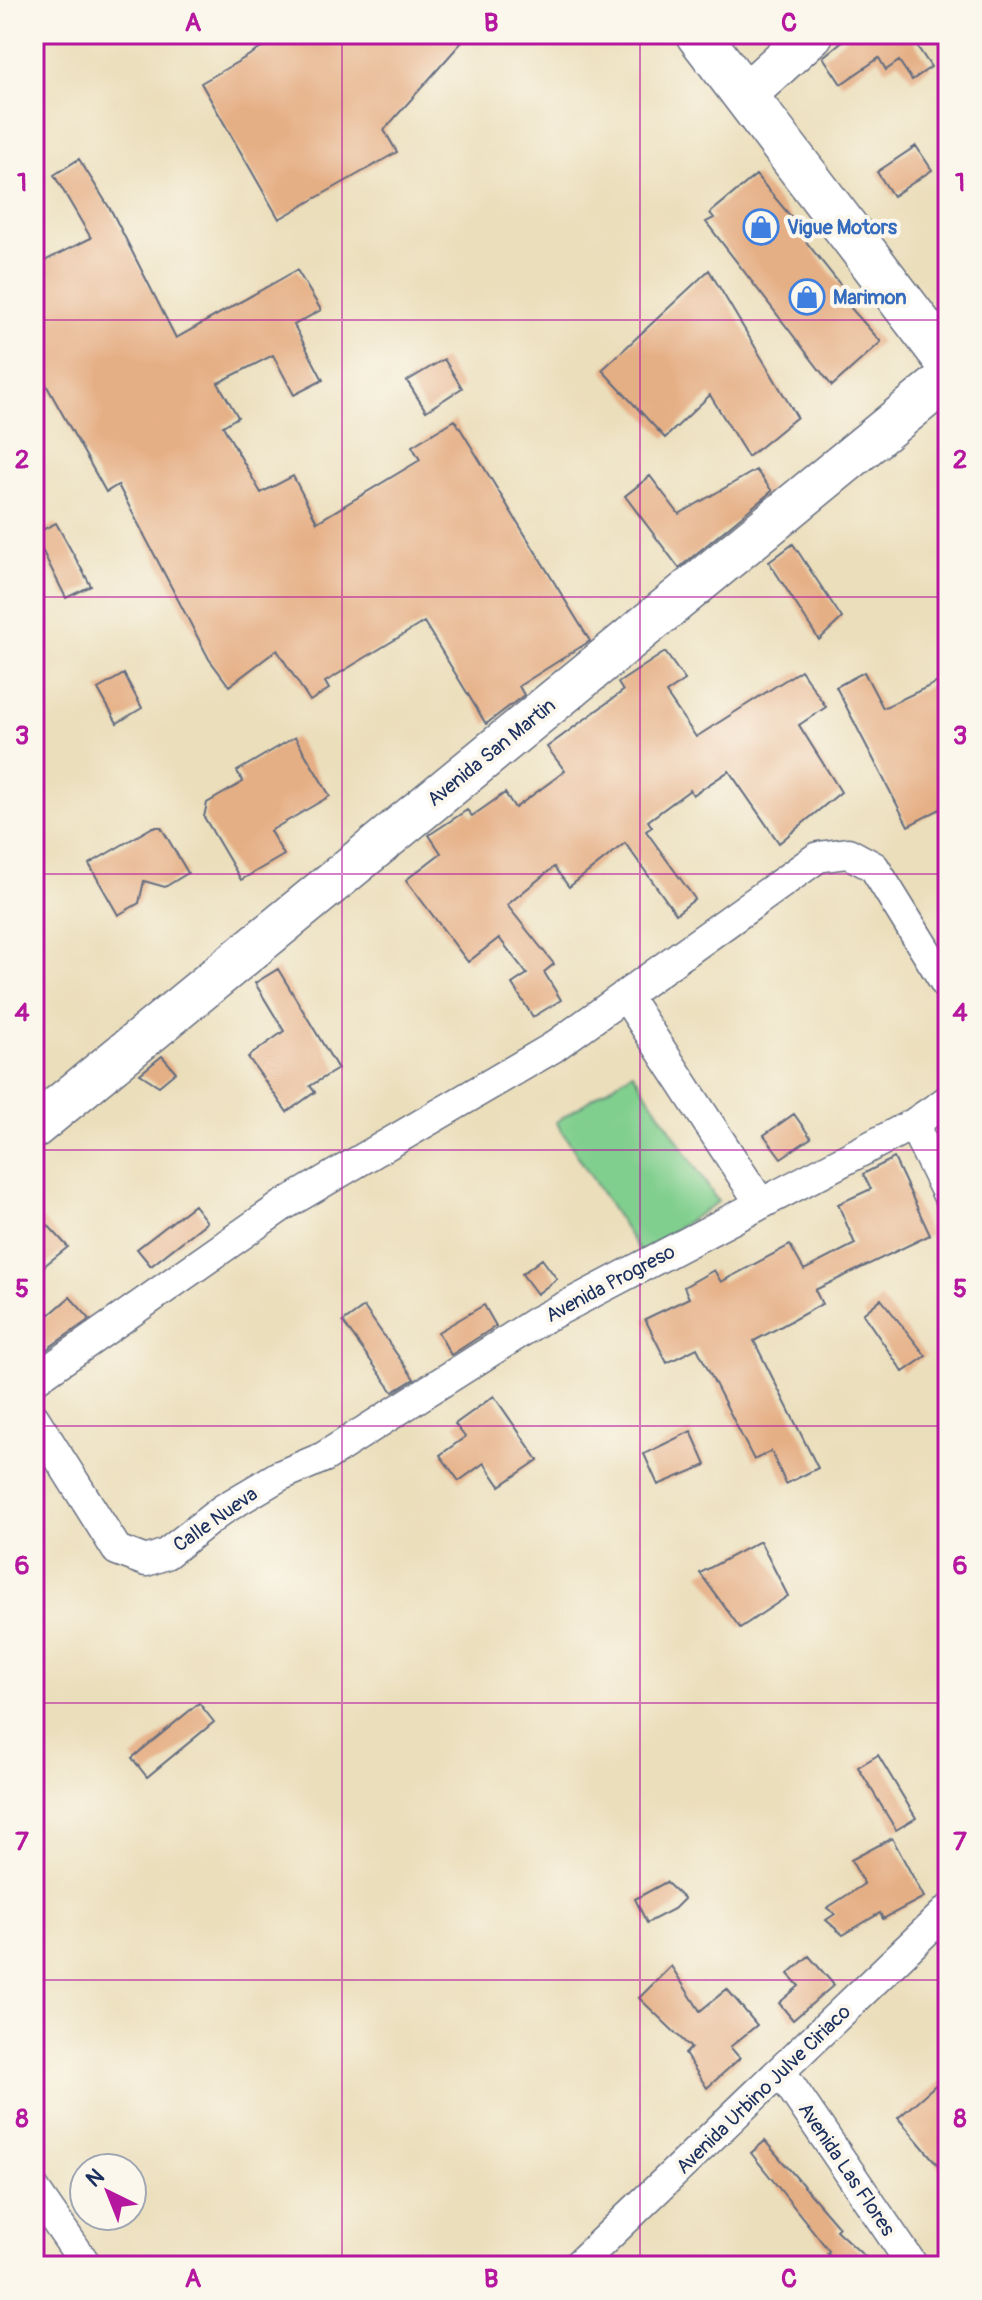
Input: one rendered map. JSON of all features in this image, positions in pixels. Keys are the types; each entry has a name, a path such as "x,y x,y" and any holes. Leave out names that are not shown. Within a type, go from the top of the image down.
{"highway":[{"path":"698,34 948,362"}],"street":[{"path":"745,95 812,34"},
{"name":"Avenida San Martin","path":"34,1127 948,378"},
{"path":"34,1380 282,1206 552,1048 818,857 848,853 874,867 948,987"},
{"path":"625,995 761,1204"},
{"name":"Avenida Progreso","path":"279,1476 324,1457 538,1321 913,1124 948,1100"},
{"path":"913,1124 948,1195"},
{"name":"Calle Nueva","path":"34,1418 117,1550 146,1561 166,1554 222,1510 279,1476"},
{"name":"Avenida Urbino Julve Ciriaco","path":"577,2266 948,1910"},
{"name":"Avenida Las Flores","path":"781,2072 913,2266"},
{"path":"34,2189 87,2266"}],"green space":[{"path":"633,1072 718,1202 640,1252 556,1122"}],"building":[{"path":"286,34 469,34 384,130 397,152 279,219 201,83"},
{"path":"851,34 915,34 911,37 931,67 912,80 899,61 886,70 879,58 841,84 823,57"},
{"path":"916,146 932,170 893,196 877,172"},
{"path":"79,159 112,212 176,338 297,270 321,310 294,325 323,380 294,395 273,355 218,383 238,417 223,426 261,493 293,476 317,522 420,460 412,446 455,420 590,641 519,686 524,695 486,724 424,622 325,682 329,689 310,701 277,650 229,686 209,659 118,485 106,492 34,363 34,266 91,238 54,175"},
{"path":"756,175 807,236 804,239 846,292 841,297 881,342 832,386 706,222 714,218 710,213"},
{"path":"709,270 797,417 748,457 710,395 665,438 602,370"},
{"path":"444,359 462,388 426,411 407,381"},
{"path":"756,470 772,491 679,568 625,496 650,476 679,514"},
{"path":"56,523 91,586 66,598 34,534"},
{"path":"793,544 842,618 819,640 769,562"},
{"path":"665,652 685,680 666,693 696,737 801,670 826,707 799,725 841,792 779,843 729,771 693,795 690,790 648,821 652,827 646,831 695,899 676,914 625,843 569,887 554,867 507,905 554,964 544,972 561,1000 533,1017 512,984 527,974 499,938 468,962 406,880 441,853 429,835 467,810 472,816 505,793 515,808 565,771 547,747 623,691 618,683"},
{"path":"864,672 883,708 942,680 948,693 948,805 908,826 836,687"},
{"path":"124,674 142,708 117,723 98,689"},
{"path":"295,737 330,796 270,831 284,855 241,880 204,817 207,803 243,782 237,771"},
{"path":"153,827 161,827 188,873 165,887 144,881 139,903 118,915 89,864"},
{"path":"278,969 338,1069 310,1086 315,1092 287,1112 248,1057 284,1031 255,983"},
{"path":"162,1056 176,1072 159,1086 140,1074"},
{"path":"794,1114 811,1138 781,1158 764,1135"},
{"path":"894,1158 930,1235 815,1290 822,1304 754,1341 818,1468 786,1484 771,1451 754,1460 697,1348 667,1363 645,1319 689,1298 684,1287 714,1270 721,1282 790,1245 804,1270 855,1244 838,1204 871,1189 863,1174"},
{"path":"194,1205 207,1222 151,1266 137,1249"},
{"path":"34,1210 68,1247 34,1274"},
{"path":"542,1259 557,1279 537,1294 522,1274"},
{"path":"70,1297 90,1319 34,1358 34,1328"},
{"path":"881,1299 926,1356 903,1372 863,1314"},
{"path":"484,1305 496,1326 451,1355 438,1332"},
{"path":"364,1307 414,1379 393,1392 343,1322"},
{"path":"494,1396 538,1460 500,1486 484,1463 459,1481 440,1455 465,1437 455,1424"},
{"path":"691,1431 706,1465 658,1485 644,1454"},
{"path":"760,1541 788,1596 740,1628 700,1573"},
{"path":"199,1703 214,1722 147,1777 132,1758"},
{"path":"878,1755 916,1818 896,1830 858,1767"},
{"path":"892,1838 924,1897 883,1919 880,1913 843,1935 826,1920 835,1914 827,1908 864,1884 851,1860"},
{"path":"666,1882 684,1899 674,1909 647,1923 635,1899"},
{"path":"809,1956 834,1985 793,2020 779,2003 799,1986 788,1974"},
{"path":"671,1966 700,2011 727,1989 757,2025 730,2047 740,2058 707,2088 685,2054 691,2048 639,1998"},
{"path":"948,2074 948,2177 898,2118"},
{"path":"765,2141 839,2227 836,2230 875,2266 840,2266 827,2253 829,2251 751,2153"}],"place":[{"name":"Vigue Motors","path":"761,227"},
{"name":"Marimon","path":"807,297"}]}
